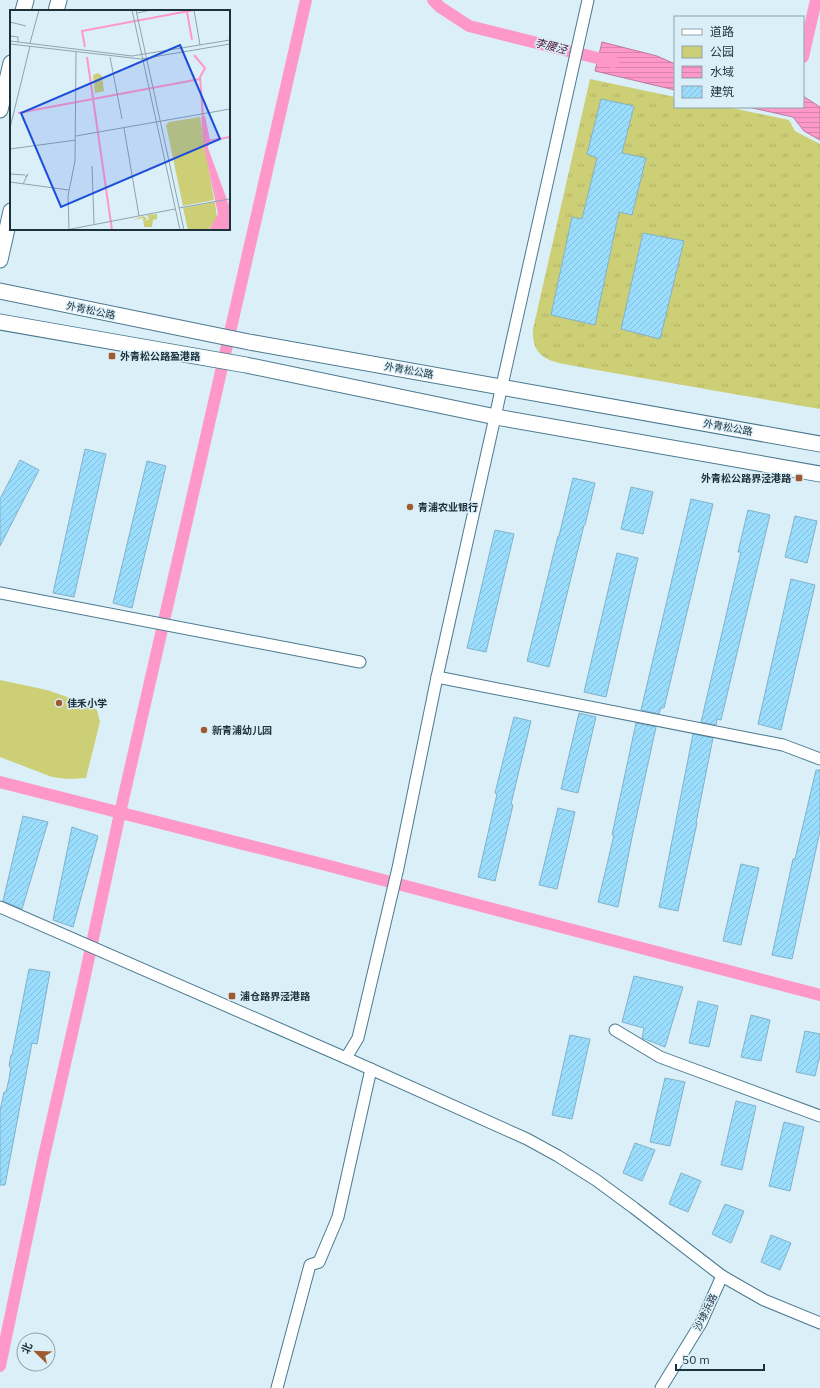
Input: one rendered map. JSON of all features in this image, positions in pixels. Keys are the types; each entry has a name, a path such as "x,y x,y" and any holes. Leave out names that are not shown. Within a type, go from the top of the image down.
{"main road":[{"path":"23,10 26,0"},
{"path":"56,10 59,0"},
{"path":"0,110 10,67"},
{"path":"0,260 10,215"},
{"name":"外青松公路","path":"0,291 249,342 820,444"},
{"path":"0,322 195,355 496,417 820,474"}],"street":[{"path":"346,1058 358,1038 398,868 436,677 496,417 588,0"},
{"path":"0,593 360,662"},
{"path":"436,677 783,745 820,759"},
{"path":"0,907 371,1069 527,1139 558,1156 596,1180 722,1276 764,1300 820,1323"},
{"path":"615,1030 660,1057 820,1116"},
{"path":"277,1388 310,1265 319,1262 338,1217 371,1069"},
{"name":"沙埭浜路","path":"661,1388 701,1322 722,1276"}],"green space":[{"path":"590,79 674,97 674,108 732,108 789,120 795,131 820,144 820,409 556,362 541,355 536,349 533,329"},
{"path":"0,680 47,690 82,702 97,710 100,722 86,778 68,779 52,777 0,757"}],"water":[{"path":"602,42 657,56 674,64 674,90 595,71"},
{"path":"804,97 820,107 820,140 804,131 793,117 752,108 804,108"}],"building":[{"path":"601,99 634,106 622,153 646,158 632,215 619,212 595,325 551,315 572,217 582,219 597,158 587,154"},
{"path":"643,233 684,241 660,339 621,329"},
{"path":"85,449 106,454 74,597 53,593"},
{"path":"20,460 39,470 0,546 0,499"},
{"path":"147,461 166,466 132,608 113,603"},
{"path":"573,478 595,483 549,667 527,661"},
{"path":"631,487 653,492 643,534 621,529"},
{"path":"691,499 713,504 664,708 661,708 659,714 641,710"},
{"path":"748,510 770,515 721,720 717,719 716,725 701,722 741,552 738,552"},
{"path":"795,516 817,521 807,563 785,557"},
{"path":"495,530 514,534 486,652 467,648"},
{"path":"617,553 638,558 606,697 584,692"},
{"path":"791,579 815,585 781,730 758,724"},
{"path":"579,713 596,717 578,793 561,789"},
{"path":"514,717 531,721 511,804 513,805 495,881 478,877 497,794 495,793"},
{"path":"636,723 656,727 618,907 598,902 614,835 612,835"},
{"path":"693,734 713,738 678,911 659,907"},
{"path":"816,770 820,770 820,831 792,959 772,955 793,859 795,859"},
{"path":"558,808 575,812 557,889 539,885"},
{"path":"23,816 48,822 22,909 3,901"},
{"path":"72,827 98,836 73,927 53,920"},
{"path":"741,864 759,868 741,945 723,941"},
{"path":"29,969 50,972 37,1044 32,1043 5,1185 0,1185 0,1111 4,1092 6,1092 9,1079 11,1055"},
{"path":"634,976 683,987 665,1047 642,1038 644,1028 622,1022"},
{"path":"698,1001 718,1006 709,1047 689,1043"},
{"path":"751,1015 770,1020 761,1061 741,1057"},
{"path":"805,1031 820,1034 820,1055 815,1076 796,1072"},
{"path":"570,1035 590,1039 572,1119 552,1115"},
{"path":"665,1078 685,1082 670,1146 650,1142"},
{"path":"736,1101 756,1106 742,1170 721,1165"},
{"path":"784,1122 804,1127 790,1191 769,1186"},
{"path":"635,1143 655,1150 642,1181 623,1173"},
{"path":"681,1173 701,1181 688,1212 669,1204"},
{"path":"725,1204 744,1211 731,1243 712,1234"},
{"path":"771,1235 791,1243 780,1270 761,1262"}],"waterway":[{"path":"0,1366 44,1156 120,813 306,0"},
{"name":"李腰泾","path":"433,0 440,7 469,26 613,62"},
{"path":"804,53 816,0"},
{"path":"0,782 322,864 820,995"}],"place":[{"name":"外青松公路盈港路","path":"112,356"},
{"name":"外青松公路界泾港路","path":"799,478"},
{"name":"青浦农业银行","path":"410,507"},
{"name":"佳禾小学","path":"59,703"},
{"name":"新青浦幼儿园","path":"204,730"},
{"name":"浦仓路界泾港路","path":"232,996"}]}
